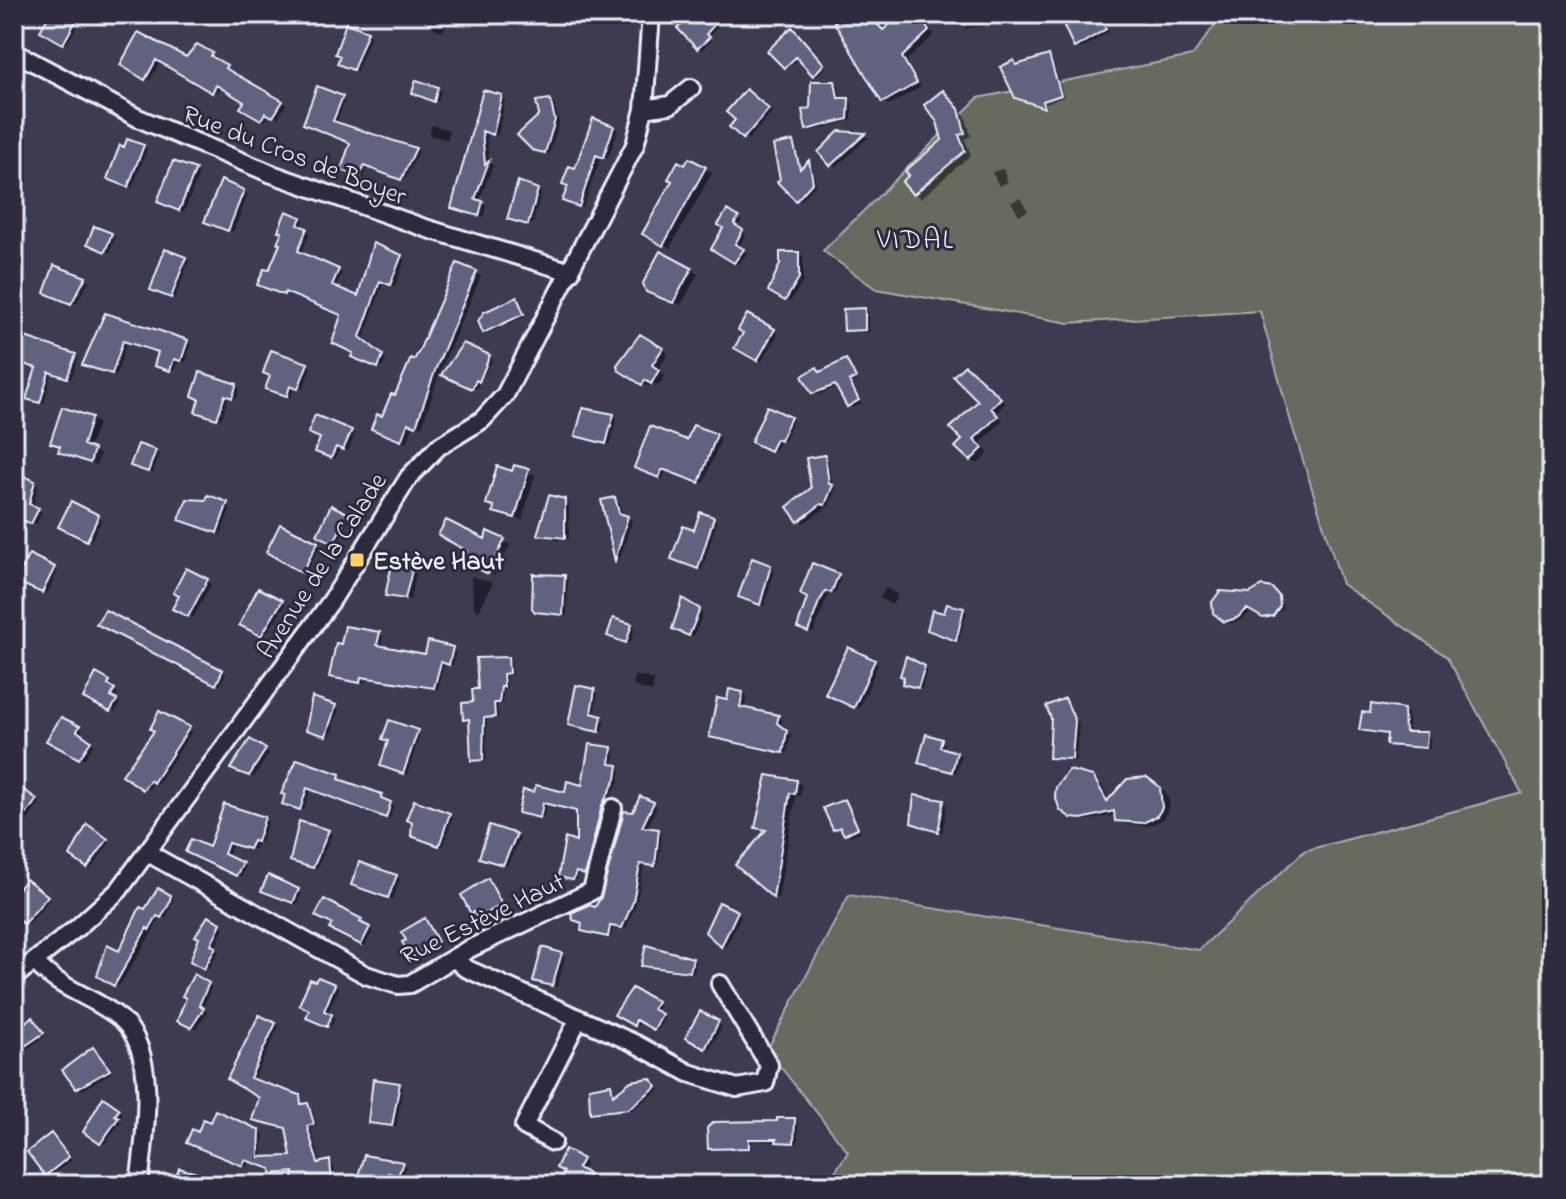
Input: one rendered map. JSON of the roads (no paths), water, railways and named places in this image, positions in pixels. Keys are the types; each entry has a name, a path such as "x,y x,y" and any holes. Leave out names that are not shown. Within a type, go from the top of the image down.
{"street":[{"name":"Avenue de la Calade","path":"14,977 119,890 332,600 409,477 438,447 482,420 505,395 635,145 644,109 651,14"},
{"name":"Rue du Cros de Boyer","path":"14,52 138,118 272,174 425,228 571,272"},
{"path":"644,109 670,105 691,88"},
{"name":"Rue Estève Haut","path":"148,853 385,982 410,984 454,958 592,891 613,808"},
{"path":"454,958 465,968 717,1084 737,1088 765,1083 769,1065 720,984"},
{"path":"35,962 51,980 123,1020 138,1049 145,1068 147,1102 139,1185"},
{"path":"553,1142 524,1126 578,1020"}],"place":[{"name":"Estève Haut","path":"357,560"}],"district":[{"name":"VIDAL","path":"916,238"}]}
